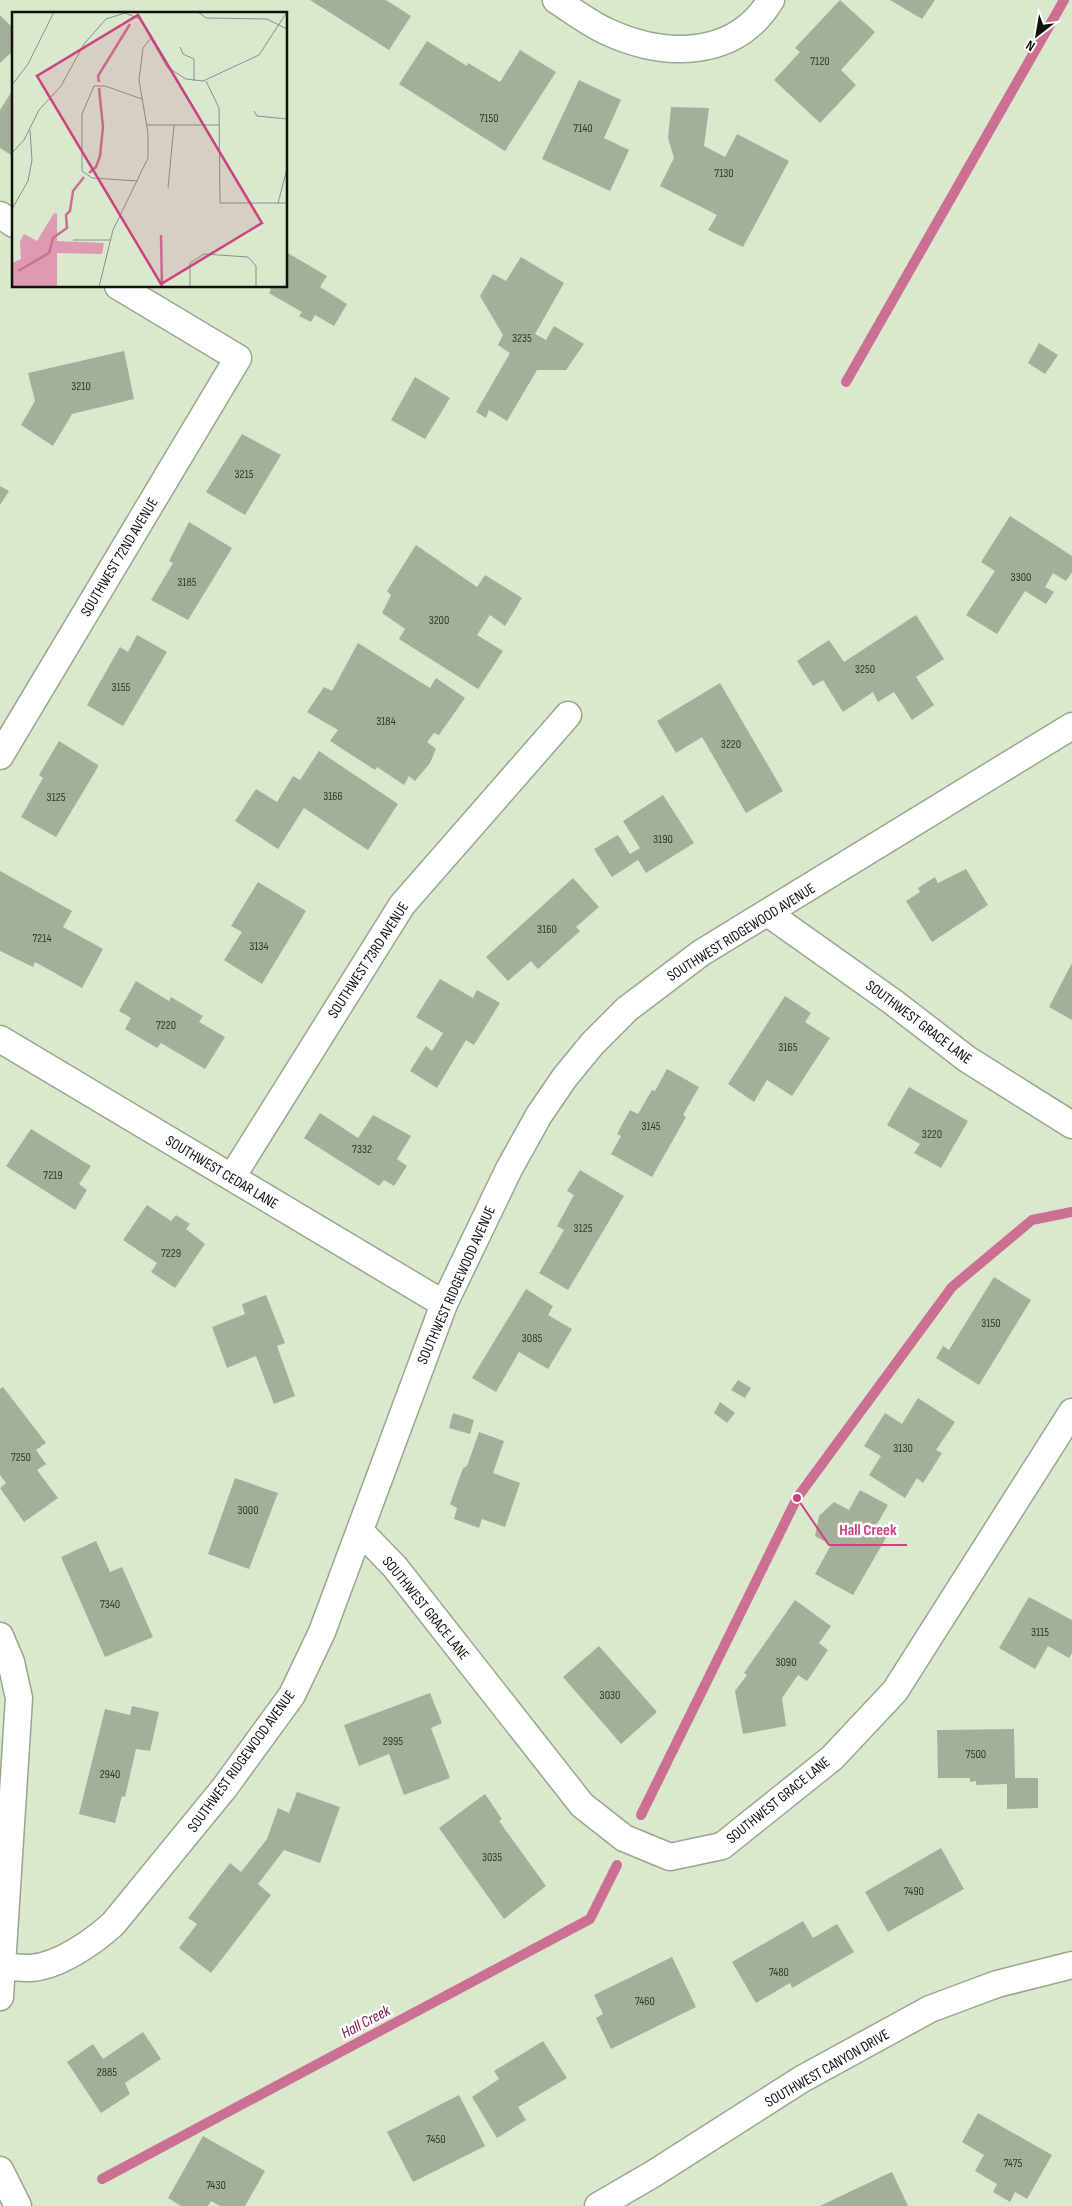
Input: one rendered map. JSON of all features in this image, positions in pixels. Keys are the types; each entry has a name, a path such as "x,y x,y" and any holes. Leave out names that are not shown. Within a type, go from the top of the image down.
{"street":[{"path":"556,0 606,31 635,43 688,50 725,42 748,27 771,0"},
{"path":"0,216 12,223"},
{"name":"SOUTHWEST 72ND AVENUE","path":"0,756 238,358 121,288"},
{"name":"SOUTHWEST 73RD AVENUE","path":"232,1177 402,905 568,715"},
{"name":"SOUTHWEST RIDGEWOOD AVENUE","path":"3,1967 33,1968 61,1959 95,1941 113,1924 156,1874 225,1787 292,1695 322,1632 444,1304 508,1169 539,1115 565,1077 593,1043 627,1009 701,953 769,914 1072,726"},
{"name":"SOUTHWEST GRACE LANE","path":"769,914 893,1002 967,1059 1072,1125"},
{"name":"SOUTHWEST CEDAR LANE","path":"0,1040 444,1304"},
{"name":"SOUTHWEST GRACE LANE","path":"360,1532 395,1567 582,1805 624,1838 670,1857 722,1846 832,1758 895,1690 1072,1412"},
{"path":"0,1636 11,1662 19,1698 0,1997"},
{"name":"SOUTHWEST CANYON DRIVE","path":"598,2206 653,2174 802,2079 930,2009 997,1984 1072,1965"},
{"path":"0,2170 18,2206"}],"building":[{"path":"310,0 386,0 411,16 389,50"},
{"path":"840,0 875,32 841,70 856,85 820,123 774,80 800,52 795,48"},
{"path":"890,0 935,0 922,19"},
{"path":"0,15 12,27 12,52 0,63"},
{"path":"427,41 467,66 468,63 500,82 520,50 556,72 505,151 399,84"},
{"path":"579,80 621,100 604,138 629,150 610,191 542,159"},
{"path":"12,91 12,156 0,148 0,110"},
{"path":"671,107 709,108 704,146 725,157 737,134 789,161 743,247 708,230 717,215 660,186 674,158 668,138"},
{"path":"288,253 327,276 320,287 347,304 334,326 315,315 311,322 299,316 302,312 269,293 270,288 288,288"},
{"path":"521,257 564,283 535,334 546,340 554,326 584,344 566,370 537,370 507,421 489,410 486,418 476,412 510,353 498,345 503,335 480,296 493,274 506,281"},
{"path":"1039,343 1058,355 1045,374 1028,363"},
{"path":"124,351 134,399 72,414 53,446 21,425 35,401 28,373"},
{"path":"415,377 450,398 425,439 391,420"},
{"path":"242,434 281,455 245,515 206,492"},
{"path":"0,486 9,491 0,505"},
{"path":"1010,516 1072,556 1072,572 1066,581 1053,573 1045,587 1054,592 1046,604 1025,591 997,634 966,615 995,571 981,562"},
{"path":"189,522 232,548 188,620 151,600 173,563 169,561"},
{"path":"416,545 477,587 485,575 522,598 505,626 490,615 477,635 503,651 478,689 399,639 405,629 382,613 391,595 387,591"},
{"path":"916,615 944,659 916,677 934,705 912,720 894,692 878,702 873,692 843,712 823,680 813,686 797,661 829,640 844,662"},
{"path":"137,635 167,652 123,726 87,705 120,647 128,652"},
{"path":"358,643 430,688 436,678 465,698 439,735 434,733 427,742 436,749 430,763 415,781 409,776 404,785 377,767 375,770 330,741 338,730 307,712 324,687 332,691"},
{"path":"720,683 783,791 746,813 702,737 676,753 657,721"},
{"path":"59,741 98,765 98,767 56,837 21,817 43,778 39,775"},
{"path":"319,751 398,804 368,850 304,808 278,849 235,821 256,789 277,802 293,776 300,780"},
{"path":"663,795 694,843 646,873 638,860 612,877 594,849 618,835 630,854 640,848 623,821"},
{"path":"966,869 988,905 932,942 906,901 920,892 918,888 935,877 938,883"},
{"path":"0,871 72,911 63,927 103,949 82,988 35,962 33,967 0,951"},
{"path":"573,878 599,907 576,927 580,931 538,969 531,961 508,981 486,957"},
{"path":"258,882 306,911 262,984 224,960 242,932 231,926"},
{"path":"1072,963 1072,1020 1049,1007"},
{"path":"440,979 473,998 477,990 500,1003 474,1045 466,1040 437,1088 410,1071 426,1046 432,1051 443,1033 416,1017"},
{"path":"136,981 169,1001 171,997 203,1016 199,1022 225,1037 205,1069 161,1043 157,1048 125,1029 131,1018 119,1011"},
{"path":"785,996 811,1013 805,1022 830,1038 792,1096 767,1080 754,1102 728,1084"},
{"path":"667,1069 699,1087 683,1115 686,1117 652,1177 611,1154 621,1136 617,1134 630,1110 638,1114 652,1090 655,1091"},
{"path":"909,1087 968,1121 941,1168 914,1153 920,1144 887,1125"},
{"path":"320,1113 358,1138 373,1115 411,1136 397,1159 407,1166 394,1186 384,1180 379,1186 304,1138"},
{"path":"31,1129 91,1166 79,1184 87,1190 75,1210 6,1166"},
{"path":"580,1170 624,1196 568,1290 539,1273 564,1230 557,1226 574,1195 567,1191"},
{"path":"147,1205 171,1221 176,1215 190,1224 186,1229 205,1244 175,1288 151,1272 157,1263 123,1240"},
{"path":"994,1277 1031,1300 979,1385 936,1358 943,1346 949,1350"},
{"path":"526,1289 553,1306 548,1315 572,1329 548,1369 519,1352 496,1392 472,1378"},
{"path":"266,1295 285,1343 277,1346 295,1396 274,1404 256,1356 227,1368 212,1327 245,1314 242,1304"},
{"path":"738,1380 751,1388 745,1398 731,1390"},
{"path":"3,1387 46,1443 36,1450 46,1464 37,1470 58,1498 24,1522 0,1488 6,1483 0,1475 0,1389"},
{"path":"918,1398 955,1422 936,1450 942,1453 923,1483 917,1478 905,1498 869,1475 881,1456 864,1446 885,1413 902,1424"},
{"path":"720,1402 735,1413 727,1423 714,1413"},
{"path":"453,1413 474,1420 470,1434 449,1428"},
{"path":"479,1432 504,1441 493,1473 520,1483 505,1527 482,1519 479,1528 454,1519 457,1508 450,1504 463,1468 467,1466"},
{"path":"235,1478 278,1493 249,1569 208,1554"},
{"path":"860,1490 888,1505 874,1529 887,1536 853,1595 815,1574 831,1545 815,1536 819,1516 834,1502 849,1510"},
{"path":"96,1541 110,1572 122,1567 153,1637 105,1657 61,1557"},
{"path":"1029,1597 1072,1620 1072,1653 1069,1658 1048,1646 1035,1669 999,1648"},
{"path":"795,1600 831,1626 819,1643 828,1650 807,1681 798,1675 782,1698 786,1726 743,1734 735,1691 747,1675 744,1673"},
{"path":"599,1646 657,1712 621,1744 563,1677"},
{"path":"430,1693 442,1723 431,1728 450,1778 404,1795 389,1754 359,1766 344,1725"},
{"path":"132,1706 159,1712 150,1751 136,1749 125,1797 122,1796 115,1823 79,1814 105,1709 130,1715"},
{"path":"1014,1729 1015,1778 1038,1778 1038,1808 1007,1809 1007,1784 976,1785 976,1781 970,1782 970,1778 938,1778 937,1730"},
{"path":"297,1792 340,1807 320,1863 284,1850 258,1884 271,1895 211,1973 179,1948 197,1924 188,1918 230,1863 241,1872 267,1839 278,1808 289,1813"},
{"path":"485,1794 502,1819 499,1821 546,1886 504,1919 439,1828"},
{"path":"941,1848 964,1889 888,1932 865,1892"},
{"path":"803,1921 813,1938 837,1924 854,1952 792,1988 790,1983 756,2003 732,1962"},
{"path":"672,1957 696,2007 611,2049 596,2018 603,2014 594,1995"},
{"path":"143,2032 161,2059 125,2083 130,2094 101,2113 67,2062 93,2044 103,2059"},
{"path":"543,2041 567,2078 518,2107 526,2120 497,2138 472,2097 499,2079 494,2071"},
{"path":"459,2095 485,2146 413,2182 387,2132"},
{"path":"978,2113 1052,2155 1027,2199 1015,2192 1010,2202 993,2192 997,2184 975,2171 984,2155 962,2142"},
{"path":"203,2136 265,2171 245,2206 220,2206 211,2201 208,2206 181,2206 168,2198"},
{"path":"892,2172 908,2206 820,2206 885,2175"}],"waterway":[{"path":"846,382 1064,0"},
{"name":"Hall Creek","path":"641,1815 797,1498 952,1287 1032,1220 1072,1212"},
{"name":"Hall Creek","path":"102,2179 590,1919 617,1865"}],"place":[{"name":"Hall Creek","path":"797,1498"}]}
